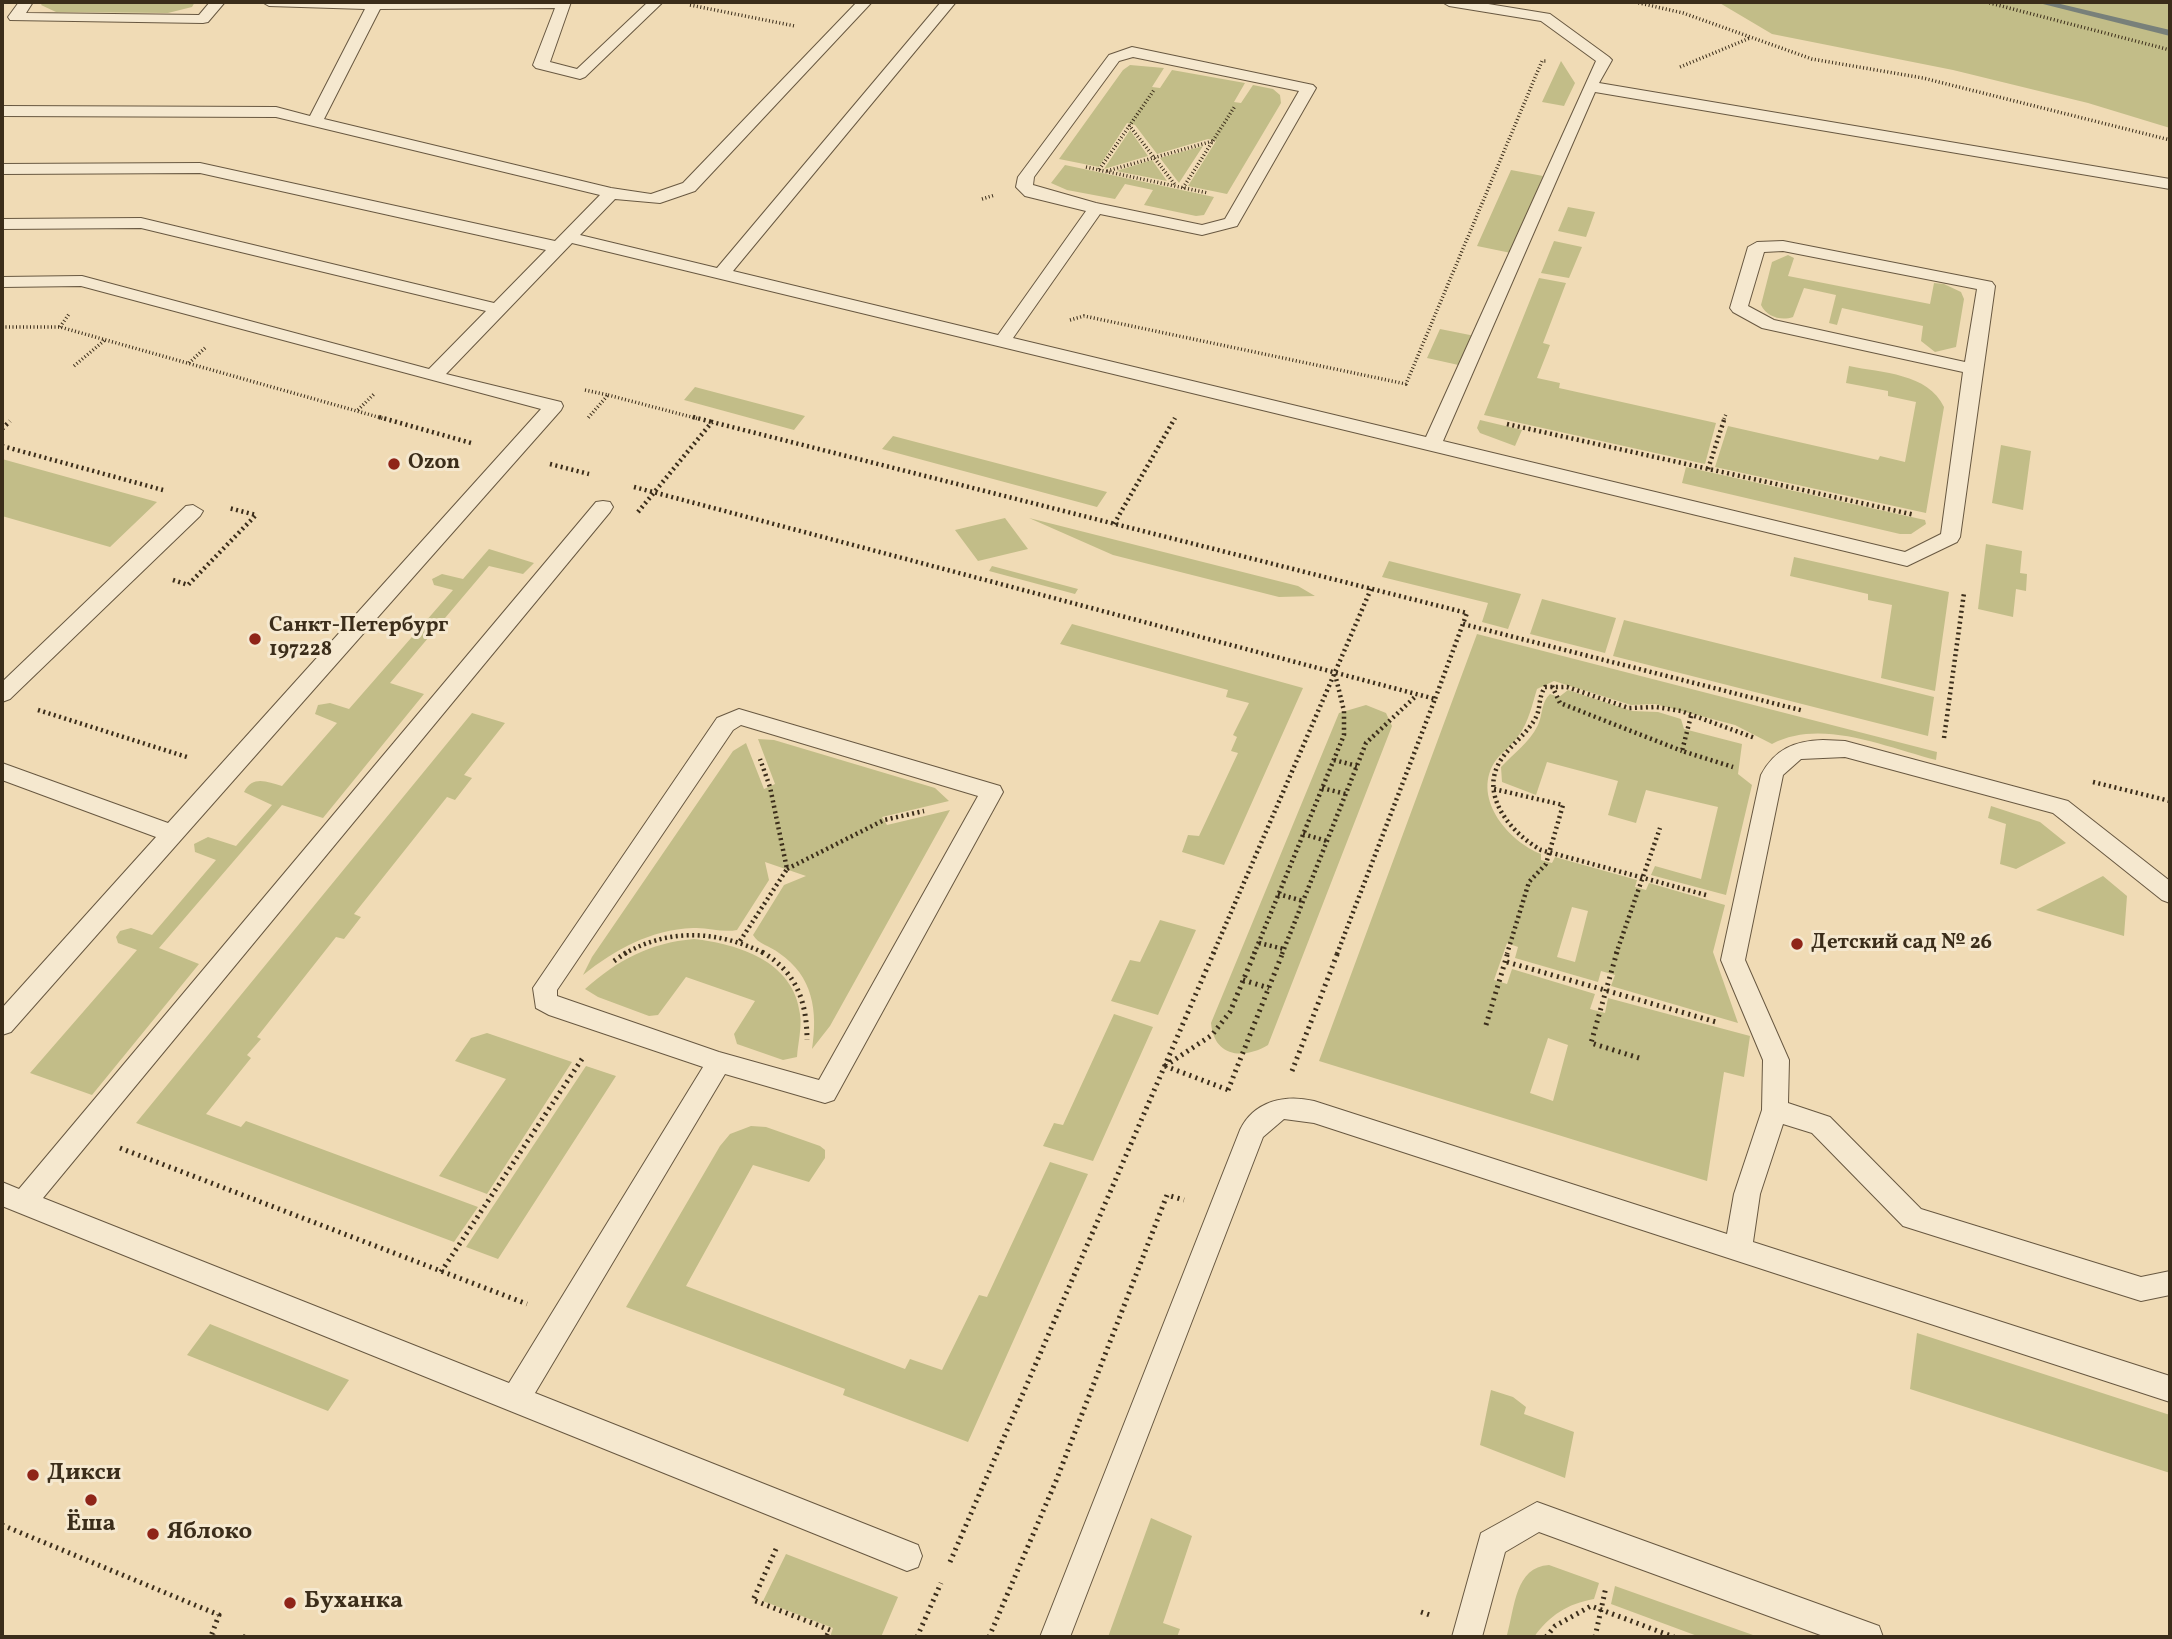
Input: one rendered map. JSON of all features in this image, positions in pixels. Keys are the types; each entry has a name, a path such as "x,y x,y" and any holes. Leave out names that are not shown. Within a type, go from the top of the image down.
{"lane":[{"path":"26,2 15,16 203,19 218,2"},
{"path":"269,2 564,2 541,65 580,74 656,2"},
{"path":"2,111 276,112 611,193 639,199 666,199 689,187 865,2"},
{"path":"722,273 949,2"},
{"path":"1432,444 1590,86 1604,60 1545,18 1449,2"},
{"path":"315,122 375,3"},
{"path":"1132,52 1308,88 1231,222 1202,230 1096,208 1031,192 1024,187 1026,177 1114,58 1132,52"},
{"path":"1590,86 2170,184"},
{"path":"2,169 200,168 722,273 1906,559 1950,537 1986,286 1783,246 1757,247 1739,307 1768,324 1973,369"},
{"path":"433,376 611,193"},
{"path":"1002,342 1096,208"},
{"path":"2,223 141,223 498,309"},
{"path":"2,282 82,281 554,406 2,1025"},
{"path":"603,507 81,1132 13,1198 907,1556"},
{"path":"2,694 193,512"},
{"path":"739,717 992,792 825,1092 719,1062 558,1009 545,1001 545,988 725,724 739,717"},
{"path":"1738,1251 1747,1194 1775,1110 1776,1060 1733,961 1778,762 1794,751 1818,746 1844,749 2060,807 2170,894"},
{"path":"2,771 173,834"},
{"path":"515,1400 719,1062"},
{"path":"1055,1637 1253,1130 1278,1107 1293,1106 1314,1111 1738,1251 2170,1389"},
{"path":"1775,1110 1821,1125 1912,1218 2141,1289 2170,1283"},
{"path":"1467,1637 1492,1543 1537,1517 1615,1548 1868,1637"}],"path":[{"path":"656,2 674,2 797,26 788,36"},
{"path":"700,2 710,9"},
{"path":"1635,2 1683,13 1812,59 1923,78 2170,140"},
{"path":"1986,2 2170,50"},
{"path":"1084,316 1406,384 1542,61"},
{"path":"1183,188 1253,77"},
{"path":"1129,125 1177,187"},
{"path":"1106,171 1213,141"},
{"path":"2,327 60,327 601,478"},
{"path":"74,366 105,340"},
{"path":"1114,524 1193,386"},
{"path":"608,395 1467,614 1278,1107 1165,1066"},
{"path":"1708,469 1726,414"},
{"path":"2,429 10,421"},
{"path":"637,513 712,422"},
{"path":"1504,423 1920,516"},
{"path":"2,446 165,490"},
{"path":"628,485 1435,699"},
{"path":"948,1566 1371,589"},
{"path":"1943,747 1964,593"},
{"path":"1462,624 1810,712"},
{"path":"1165,1066 1212,1035 1230,1012 1244,980 1344,735 1344,711 1334,672"},
{"path":"1552,686 1560,703 1682,751 1740,769 1770,789"},
{"path":"1745,905 1550,852 1523,841 1499,809 1494,789 1498,765 1537,716 1538,696 1545,687 1552,686 1573,688 1629,708 1656,707 1733,727 1785,757"},
{"path":"1228,1090 1366,743 1418,694"},
{"path":"25,705 195,759"},
{"path":"1682,751 1691,716"},
{"path":"756,751 770,787 787,869"},
{"path":"1334,760 1357,766"},
{"path":"2090,782 2170,801"},
{"path":"1322,788 1346,794"},
{"path":"1486,1026 1529,882 1546,864 1563,805 1494,789"},
{"path":"740,941 787,869 884,820 937,808"},
{"path":"1639,1058 1591,1043 1603,990 1660,828"},
{"path":"1303,834 1328,841"},
{"path":"1278,894 1303,901"},
{"path":"606,965 623,954 665,937 694,933 740,941 767,953 799,984 808,1028 806,1086"},
{"path":"1259,943 1284,949"},
{"path":"1507,962 1742,1030 1764,1033"},
{"path":"1244,980 1269,988"},
{"path":"441,1272 582,1059"},
{"path":"81,1132 486,1290"},
{"path":"989,1637 1056,1481 1167,1195 1222,1209"},
{"path":"2,1525 219,1615 211,1636 215,1637"},
{"path":"780,1541 753,1600 830,1630 826,1637"},
{"path":"1595,1637 1615,1548"},
{"path":"917,1637 943,1578"},
{"path":"1546,1637 1555,1626 1591,1606 1674,1637"}],"shaded area":[{"path":"43,2 195,2 192,7 168,13 56,12 41,5"},
{"path":"1718,2 2170,2 2170,128 2088,103 1953,70 1772,34"},
{"path":"1561,61 1575,83 1564,106 1542,102"},
{"path":"1130,65 1164,68 1152,87 1160,88 1172,70 1245,83 1234,102 1241,103 1253,85 1273,89 1280,95 1281,103 1227,194 1188,186 1216,141 1208,139 1157,154 1135,125 1127,123 1099,167 1059,159 1123,70"},
{"path":"1130,130 1148,156 1104,169"},
{"path":"1203,146 1179,183 1160,158"},
{"path":"1152,160 1167,181 1116,171"},
{"path":"1065,165 1214,197 1204,215 1196,216 1144,205 1153,190 1125,184 1115,199 1067,190 1051,183"},
{"path":"1511,170 1543,176 1511,253 1477,246"},
{"path":"1568,207 1595,212 1586,237 1558,231"},
{"path":"1554,241 1582,247 1569,278 1541,273"},
{"path":"1788,255 1794,258 1788,276 1930,304 1934,283 1944,284 1961,292 1964,299 1956,347 1935,352 1921,341 1923,326 1842,308 1837,325 1829,323 1836,295 1804,288 1793,317 1779,318 1771,315 1761,305 1772,262"},
{"path":"1539,278 1566,283 1543,343 1550,345 1537,378 1560,383 1559,388 1716,423 1705,464 1484,415"},
{"path":"1440,329 1475,336 1463,366 1427,358"},
{"path":"1849,366 1916,381 1937,396 1944,407 1926,513 1715,467 1728,426 1878,460 1880,456 1905,462 1916,402 1888,396 1888,391 1846,383"},
{"path":"695,387 805,416 794,430 684,400"},
{"path":"1480,420 1522,430 1515,446 1480,433 1477,428"},
{"path":"893,436 1107,492 1097,507 882,449"},
{"path":"2001,445 2031,451 2023,510 1992,503"},
{"path":"2,459 157,502 110,547 2,516"},
{"path":"1686,467 1925,520 1926,524 1911,534 1900,534 1682,483"},
{"path":"1005,518 1028,549 978,561 955,530"},
{"path":"1029,518 1298,586 1315,596 1279,597 1113,555"},
{"path":"1986,544 2022,551 2020,573 2027,574 2026,591 2016,589 2013,617 1978,609"},
{"path":"489,549 534,563 523,574 489,566 390,683 424,694 323,818 282,805 159,948 199,964 92,1095 30,1073 137,950 118,943 116,937 120,931 131,928 152,935 216,860 195,852 194,844 208,837 236,846 272,805 244,792 248,787 261,781 282,786 337,723 315,714 318,705 330,703 349,709 453,590 434,585 432,579 442,574 463,579"},
{"path":"1794,557 1949,592 1935,691 1881,678 1892,605 1868,600 1868,594 1790,576"},
{"path":"1389,561 1521,594 1508,629 1482,622 1488,603 1382,577"},
{"path":"992,566 1078,589 1075,594 989,571"},
{"path":"1542,599 1616,618 1605,653 1530,634"},
{"path":"1624,620 1934,697 1928,736 1613,656"},
{"path":"1072,624 1303,688 1224,865 1182,852 1188,835 1199,836 1238,753 1231,751 1237,737 1233,735 1249,703 1226,697 1228,690 1060,644"},
{"path":"1477,634 1937,752 1936,760 1875,742 1832,734 1791,737 1772,744 1735,725 1655,704 1631,705 1554,681 1537,689 1522,730 1494,763 1488,777 1491,805 1507,830 1517,840 1541,854 1541,860 1552,863 1555,857 1637,880 1635,887 1646,890 1649,883 1725,905 1713,952 1738,1023 1611,986 1615,975 1601,971 1598,982 1515,958 1518,947 1507,943 1494,980 1507,984 1512,969 1595,994 1590,1009 1605,1013 1608,998 1750,1036 1744,1077 1724,1072 1707,1181 1319,1061","holes":["1572,907 1588,911 1575,962 1557,957","1548,1038 1568,1045 1553,1101 1530,1093"]},
{"path":"1568,690 1632,711 1658,712 1681,719 1684,729 1742,744 1738,774 1752,785 1726,895 1651,875 1655,866 1701,879 1718,807 1646,790 1636,823 1608,815 1618,781 1547,762 1536,795 1502,782 1501,767 1526,743 1534,731 1547,697 1550,694 1559,697"},
{"path":"1366,705 1386,713 1392,726 1268,1045 1249,1053 1231,1052 1218,1043 1211,1023 1339,713"},
{"path":"472,713 505,723 464,775 472,778 455,800 447,797 354,914 361,917 344,939 336,937 257,1037 261,1039 247,1055 251,1058 206,1114 241,1127 246,1121 478,1207 454,1242 136,1123"},
{"path":"758,739 774,740 935,788 949,801 882,817 887,825 950,810 830,1026 812,1049 813,1008 806,983 790,962 753,935 784,885 806,876 765,862 769,880 737,930 693,928 648,937 621,949 583,975 592,957 733,751 746,743 764,789 775,784"},
{"path":"1991,806 2040,822 2066,843 2016,869 2000,864 2006,824 1988,818"},
{"path":"2103,876 2127,896 2124,936 2036,910"},
{"path":"1160,920 1196,930 1158,1015 1111,1001 1130,960 1140,962"},
{"path":"694,939 728,945 761,958 787,981 796,996 800,1014 797,1057 783,1060 737,1044 734,1034 755,1001 686,977 658,1015 649,1016 598,997 585,989 622,961 648,949"},
{"path":"1114,1014 1153,1027 1093,1161 1043,1146 1054,1123 1063,1125"},
{"path":"487,1033 572,1062 487,1194 439,1176 506,1079 455,1061 471,1038"},
{"path":"586,1066 616,1076 498,1259 466,1247"},
{"path":"751,1126 766,1127 820,1146 825,1150 825,1158 809,1182 753,1165 686,1286 905,1369 910,1359 942,1370 979,1295 987,1297 1050,1162 1088,1174 968,1442 843,1395 845,1389 626,1307 720,1146 730,1134"},
{"path":"210,1324 349,1380 328,1411 187,1355"},
{"path":"1917,1333 2170,1415 2170,1473 1910,1389"},
{"path":"1491,1390 1513,1397 1526,1407 1524,1414 1574,1432 1565,1478 1480,1445"},
{"path":"1151,1518 1192,1536 1163,1623 1180,1629 1177,1637 1108,1637"},
{"path":"786,1554 898,1597 881,1637 830,1637 833,1628 763,1601"},
{"path":"1549,1565 1599,1583 1594,1599 1575,1604 1560,1612 1546,1622 1534,1637 1507,1635 1518,1590 1523,1581 1538,1567"},
{"path":"1615,1586 1753,1637 1700,1637 1611,1604"}],"waterway":[{"path":"2040,2 2170,33"}],"place":[{"name":"Ozon","path":"394,464"},
{"name":"Санкт-Петербург 197228","path":"255,639"},
{"name":"Детский сад № 26","path":"1797,944"},
{"name":"Дикси","path":"33,1475"},
{"name":"Ёша","path":"91,1500"},
{"name":"Яблоко","path":"153,1534"},
{"name":"Буханка","path":"290,1603"}]}
